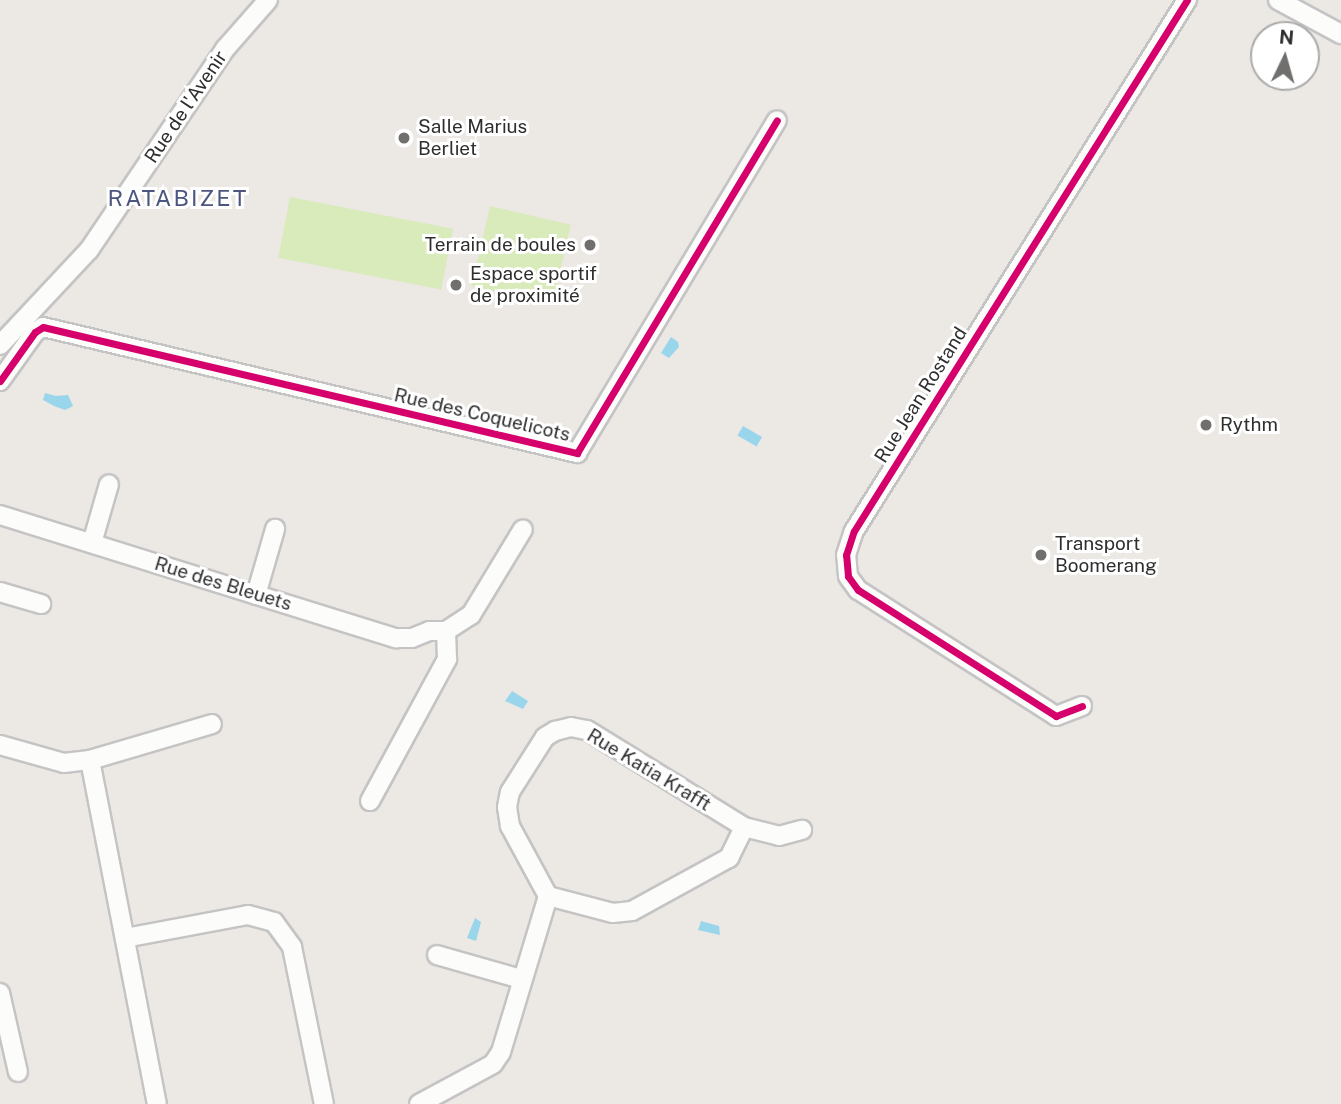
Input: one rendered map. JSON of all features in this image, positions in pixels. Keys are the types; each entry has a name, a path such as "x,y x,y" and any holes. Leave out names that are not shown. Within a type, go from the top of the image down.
{"street":[{"name":"Rue de l'Avenir","path":"0,345 89,250 225,49 268,0"},
{"name":"Rue Jean Rostand","path":"1082,706 1056,716 858,590 848,576 846,555 854,531 1187,0"},
{"path":"1278,0 1341,34"},
{"name":"Rue des Coquelicots","path":"0,381 35,332 43,327 577,453 777,120"},
{"path":"92,543 109,484"},
{"name":"Rue des Bleuets","path":"0,515 396,638 412,638 429,631 446,631 471,615 523,529"},
{"path":"256,595 275,529"},
{"path":"0,592 41,604"},
{"path":"370,801 447,659 446,631"},
{"path":"0,745 64,763 90,760 212,724"},
{"name":"Rue Katia Krafft","path":"548,896 510,826 507,807 510,792 545,737 555,731 571,727 587,730 744,827 779,836 802,830"},
{"path":"90,760 157,1104"},
{"path":"419,1104 493,1064 501,1052 548,896 613,913 632,911 729,858 744,827"},
{"path":"125,938 248,915 274,922 292,947 324,1104"},
{"path":"437,955 522,979"},
{"path":"1,1004 18,1072"}],"green space":[{"path":"290,197 453,229 441,290 278,258"},
{"path":"490,206 571,225 552,305 472,286"}],"water":[{"path":"671,337 678,342 679,347 669,358 661,353"},
{"path":"45,393 68,395 73,406 65,410 54,406 43,400"},
{"path":"743,426 762,437 757,447 738,436"},
{"path":"512,691 528,701 523,709 505,701"},
{"path":"475,918 481,922 476,941 467,938"},
{"path":"701,921 719,926 720,935 698,930"}],"cycle path":[{"path":"1082,706 1056,716 858,590 848,576 846,555 854,531 1187,0"},
{"path":"0,381 35,332 43,327 577,453 777,120"}],"place":[{"name":"Salle Marius Berliet","path":"404,138"},
{"name":"Terrain de boules","path":"590,245"},
{"name":"Espace sportif de proximité","path":"456,285"},
{"name":"Rythm","path":"1206,425"},
{"name":"Transport Boomerang","path":"1041,555"}],"district":[{"name":"RATABIZET","path":"178,198"}]}
